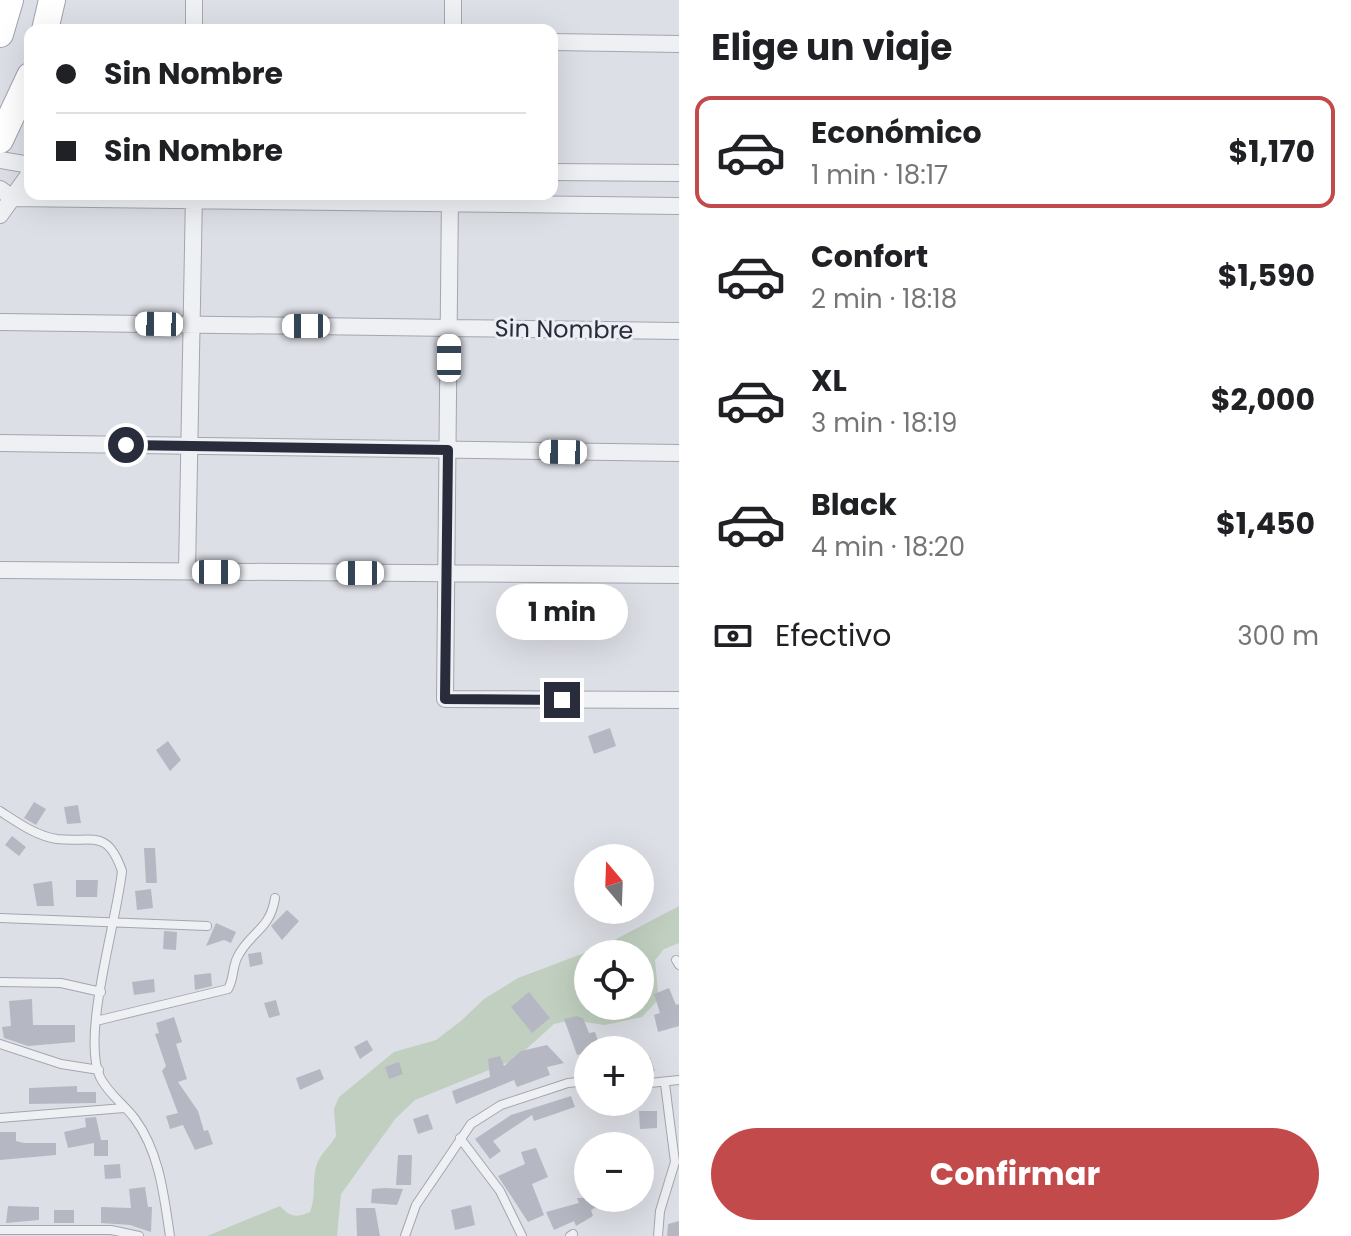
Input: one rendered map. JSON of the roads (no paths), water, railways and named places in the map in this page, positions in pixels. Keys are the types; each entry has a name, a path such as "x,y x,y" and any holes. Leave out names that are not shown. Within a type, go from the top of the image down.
{"main road":[{"path":"0,34 10,0"},
{"path":"46,24 52,0"},
{"path":"0,140 24,89"}],"street":[{"path":"194,0 194,24"},
{"path":"453,0 453,24"},
{"path":"558,42 679,44"},
{"path":"0,160 24,164"},
{"path":"558,172 679,173"},
{"path":"0,215 6,193 24,178"},
{"path":"187,571 194,200"},
{"path":"450,200 445,699 679,700"},
{"path":"507,200 679,206"},
{"name":"Sin Nombre","path":"0,322 679,331"},
{"path":"0,443 679,453"},
{"path":"0,570 679,575"}],"lane":[{"path":"0,811 36,833 57,839 96,838 107,843 117,855 122,871 96,1021 95,1051 99,1070 150,1146 161,1180 170,1236"},
{"path":"96,1021 228,989 233,982 236,960 273,916 275,898"},
{"path":"0,918 207,926"},
{"path":"0,982 61,983 101,992"},
{"path":"0,1044 61,1064 99,1070"},
{"path":"654,1084 679,1080"},
{"path":"405,1236 416,1205 460,1138 484,1113 574,1082"},
{"path":"658,1236 660,1211 675,1162 665,1084"},
{"path":"0,1118 124,1108"},
{"path":"460,1138 500,1191 522,1236"},
{"path":"0,1230 50,1233 111,1230 139,1236"}]}
